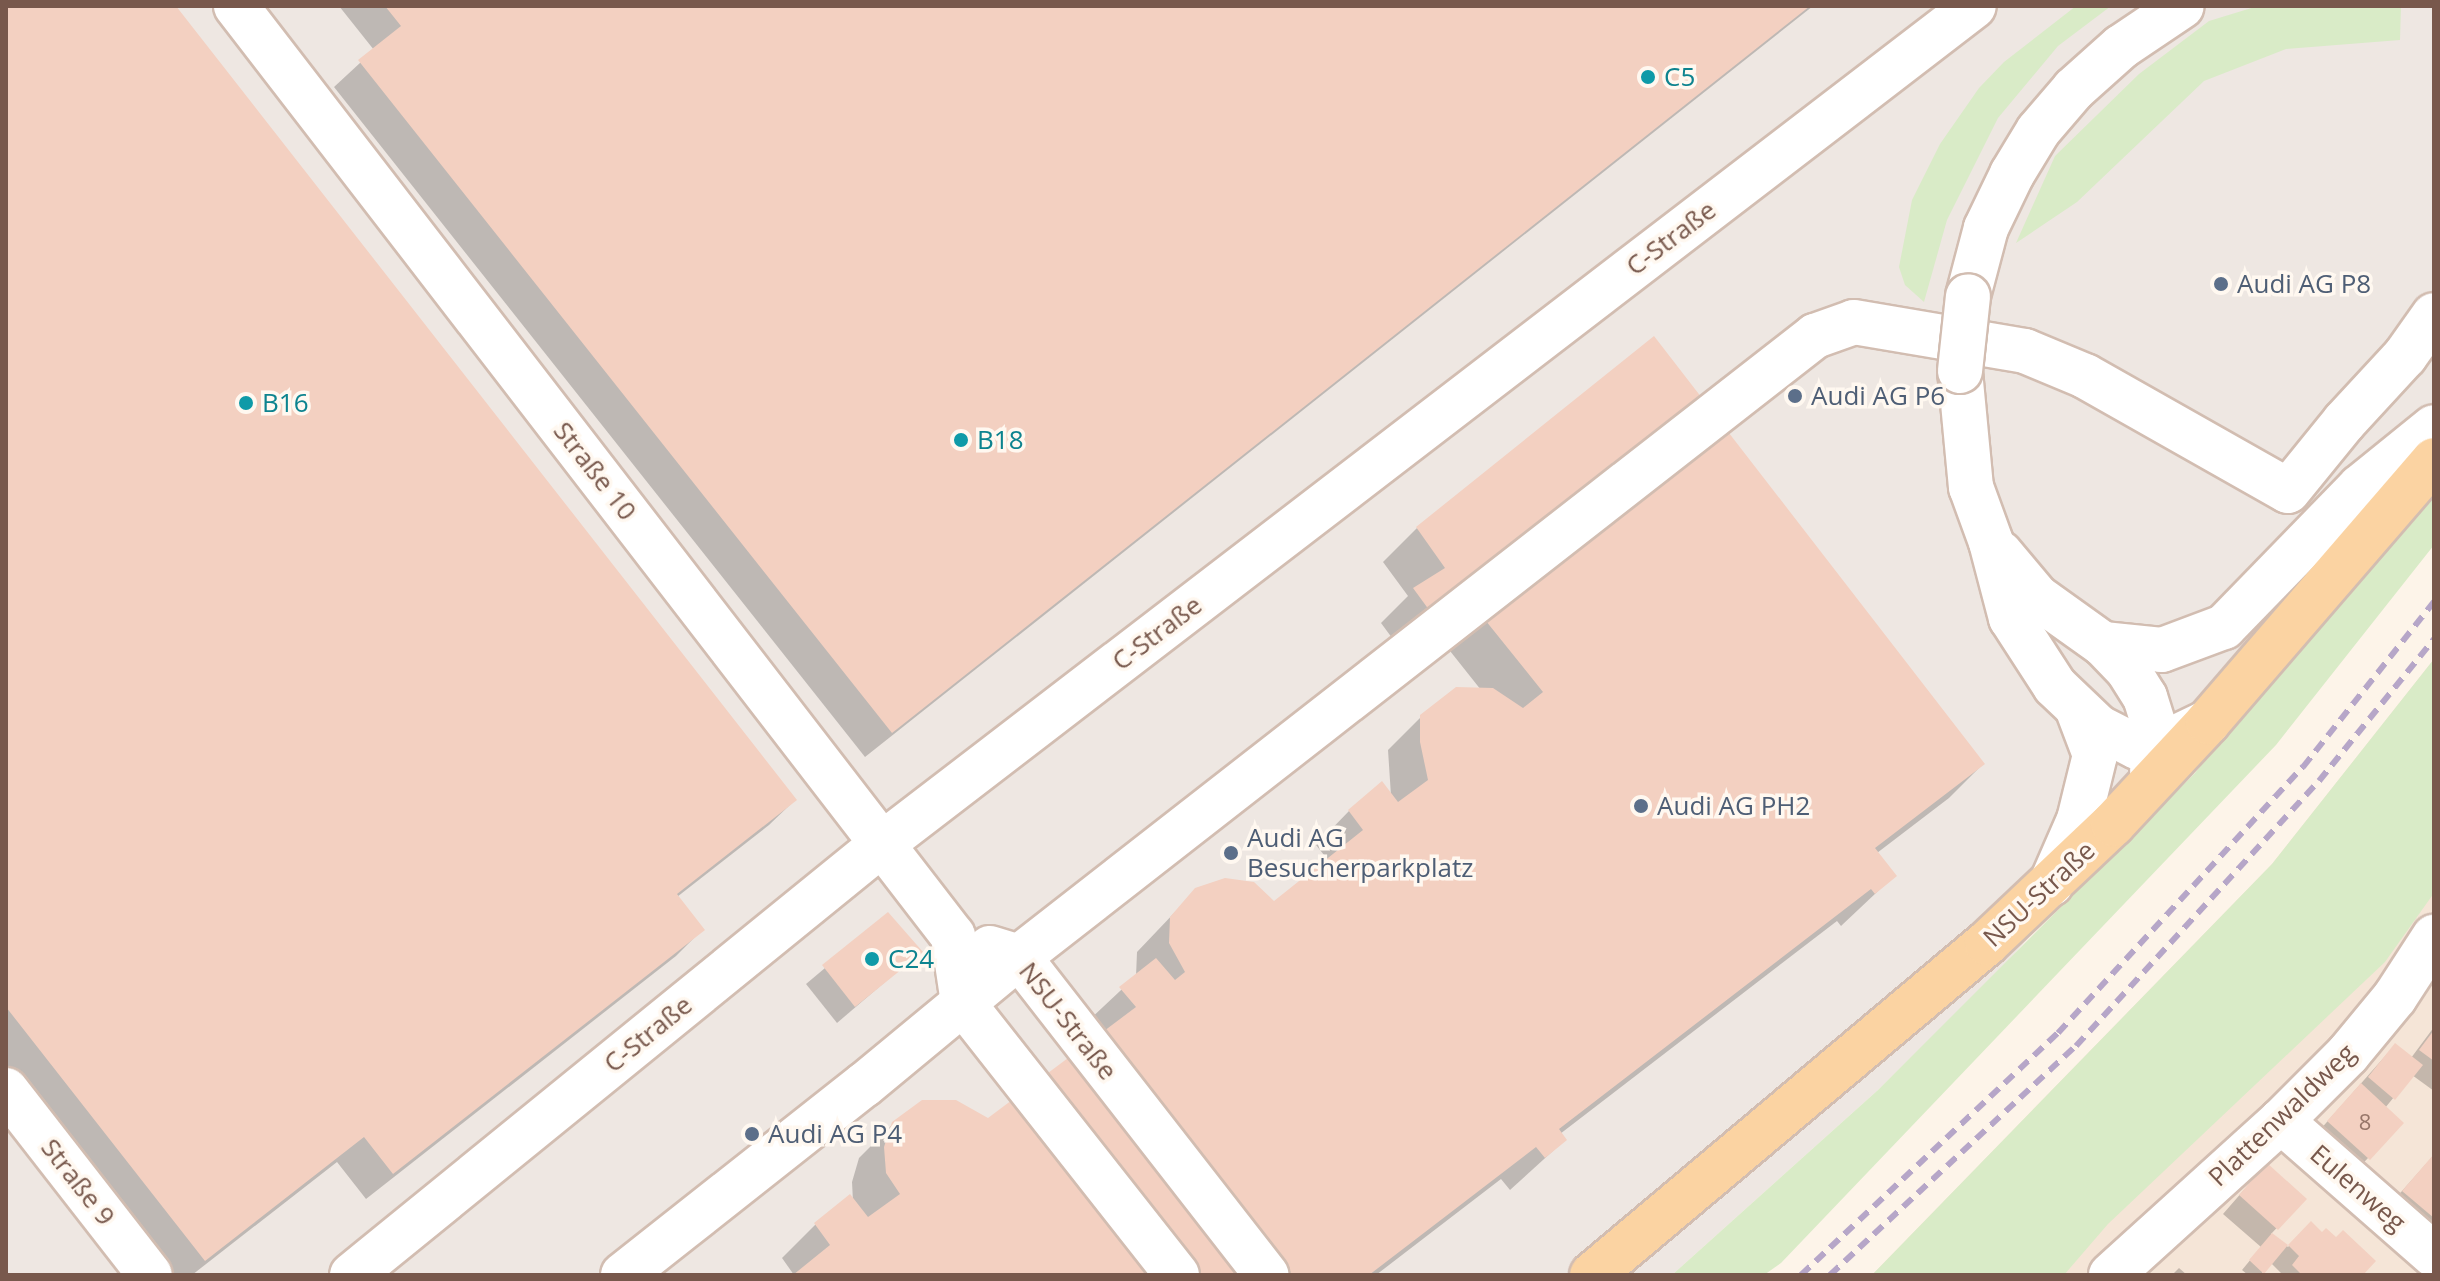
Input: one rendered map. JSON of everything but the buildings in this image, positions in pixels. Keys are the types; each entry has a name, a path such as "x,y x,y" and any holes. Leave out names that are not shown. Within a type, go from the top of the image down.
{"main road":[{"name":"NSU-Straße","path":"1592,1275 1987,943 2051,884 2146,790 2208,722 2434,460"}],"street":[{"name":"Straße 10","path":"236,6 953,936"},
{"name":"C-Straße","path":"352,1275 882,844 1974,6"},
{"path":"2182,6 2121,47 2074,89 2038,131 2012,174 1986,228 1968,296 1960,371 1971,487 1991,542 2011,618 2055,686 2078,710 2116,740 2137,747 2160,745 2208,722"},
{"path":"623,1275 1019,957 1815,336 1854,322 2025,351 2085,376 2288,491 2344,422 2405,356 2434,315"},
{"path":"2103,644 2162,650 2224,627 2360,487 2434,427"},
{"path":"1991,542 2037,597 2103,644 2128,670 2145,697 2160,745 2146,790"},
{"path":"2051,884 2079,820 2095,755 2078,710"},
{"path":"953,936 963,1003 1177,1275"},
{"name":"NSU-Straße","path":"953,936 1019,957 1267,1275"},
{"name":"Plattenwaldweg","path":"2111,1275 2281,1121 2376,1019 2434,937"},
{"name":"Straße 9","path":"6,1090 150,1275"},
{"name":"Eulenweg","path":"2281,1121 2434,1255"}],"shaded area":[{"path":"6,6 2434,6 2434,469 2176,772 1999,971 1878,1090 1672,1275 6,1275"},
{"path":"2434,659 2434,1275 1872,1275 2272,864"}],"green space":[{"path":"2076,6 2111,6 2058,46 1998,118 1947,220 1924,302 1905,285 1899,267 1912,200 1940,144 1979,88 2004,62"},
{"path":"2258,6 2401,6 2400,40 2286,49 2204,81 2077,202 2016,243 2055,156 2139,74 2209,21"},
{"path":"2434,469 2434,545 2276,745 1781,1263 1764,1275 1672,1275 1878,1090 2195,773"},
{"path":"2434,659 2434,893 2385,962 2108,1224 2064,1275 1872,1275 2272,864"}],"railway":[{"path":"1801,1275 2058,1033 2303,767 2434,602"},
{"path":"1830,1275 2076,1046 2319,781 2434,639"}],"place":[{"name":"C5","path":"1648,77"},
{"name":"Audi AG P8","path":"2221,284"},
{"name":"Audi AG P6","path":"1795,396"},
{"name":"B16","path":"246,403"},
{"name":"B18","path":"961,440"},
{"name":"Audi AG PH2","path":"1641,806"},
{"name":"Audi AG Besucherparkplatz","path":"1231,853"},
{"name":"C24","path":"872,959"},
{"name":"Audi AG P4","path":"752,1134"}]}
